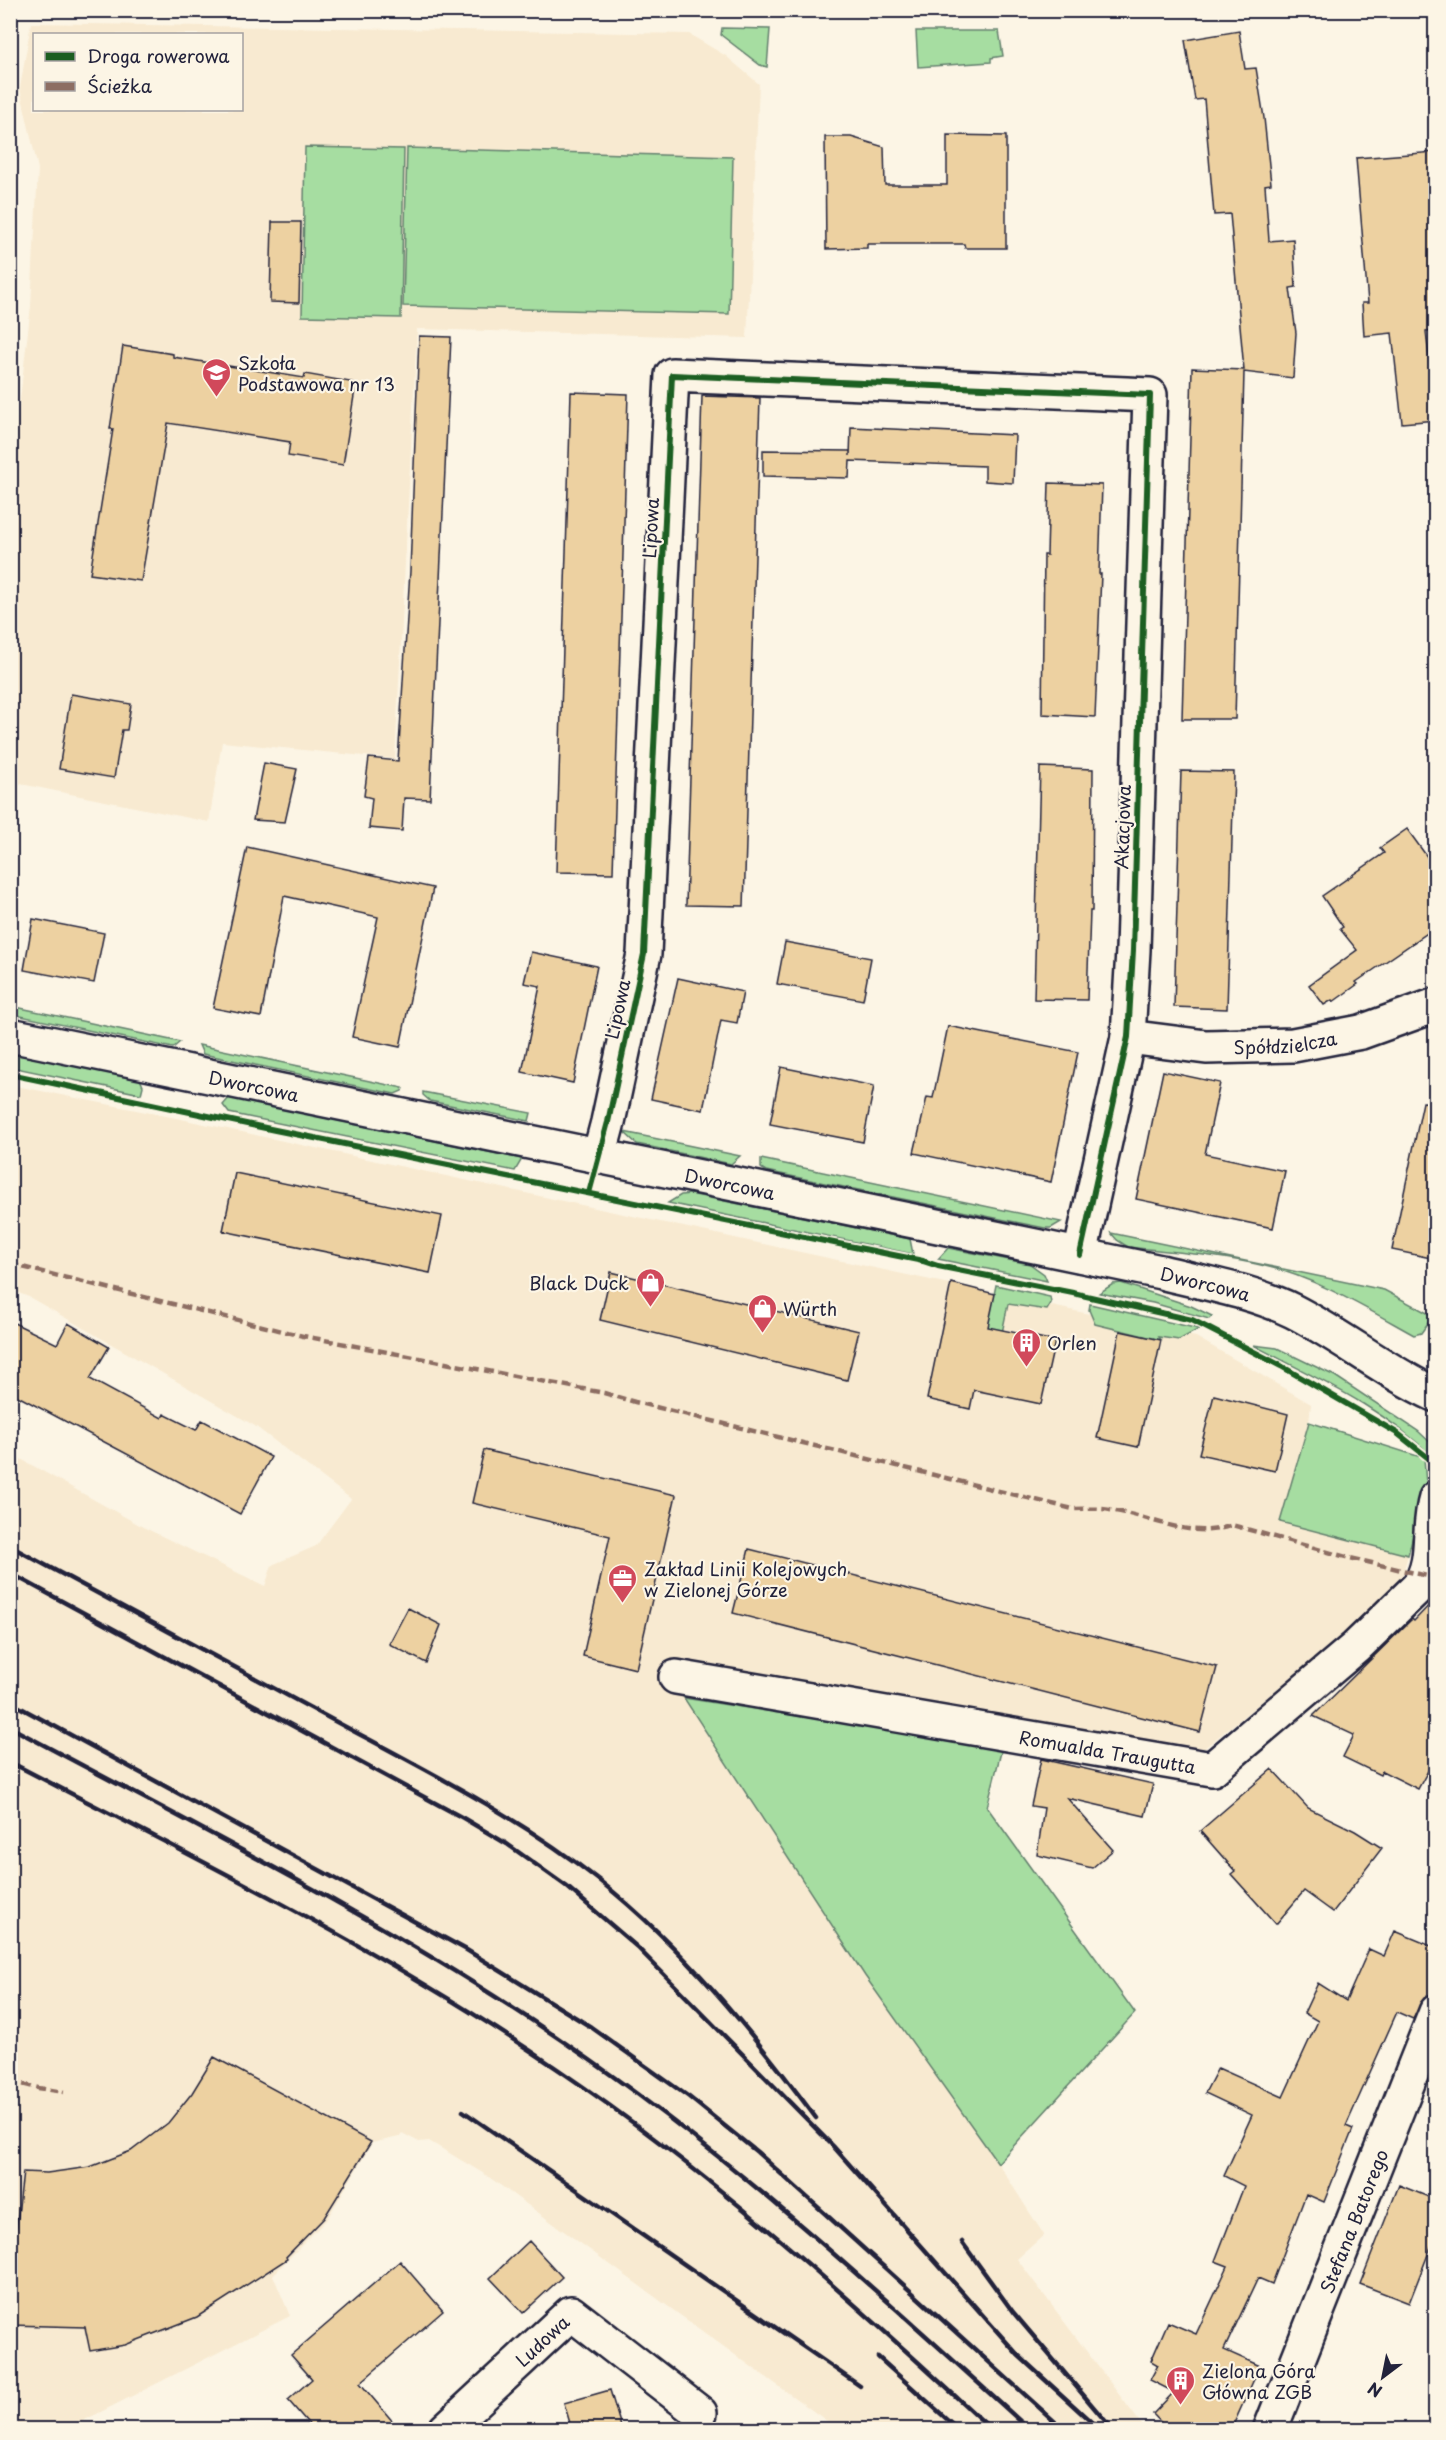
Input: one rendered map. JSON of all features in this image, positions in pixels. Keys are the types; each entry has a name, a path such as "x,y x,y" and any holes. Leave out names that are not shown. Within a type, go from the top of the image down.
{"street":[{"name":"Lipowa","path":"598,1156 608,1122 644,954 672,375 1150,395"},
{"name":"Akacjowa","path":"1080,1256 1128,1037 1133,950 1150,395"},
{"name":"Spółdzielcza","path":"1128,1037 1206,1047 1293,1045 1360,1032 1436,1005"},
{"name":"Dworcowa","path":"10,1035 1200,1282 1290,1310 1340,1337 1434,1397"},
{"name":"Romualda Traugutta","path":"676,1677 1212,1769 1356,1647 1418,1587 1430,1561 1431,1514 1436,1498"},
{"name":"Stefana Batorego","path":"1270,2430 1436,2012"},
{"name":"Ludowa","path":"445,2430 571,2313 700,2413"}],"shaded area":[{"name":"Szkoła Podstawowa nr 13","path":"31,23 689,34 726,56 759,84 747,338 417,329 395,759 222,742 209,822 16,783 17,776 11,774 11,475 31,306 38,169 20,88"},
{"path":"11,1085 181,1119 1196,1337 1311,1404 1309,1422 1281,1522 1408,1555 1400,1584 1314,1659 1175,1772 1002,1748 685,1698 865,1976 998,2163 1044,2235 1017,2259 1145,2429 838,2429 486,2175 429,2141 419,2142 402,2133 399,2137 372,2143 327,2219 273,2275 290,2316 67,2429 11,2429 10,1453 143,1527 265,1586 272,1565 316,1546 351,1499 255,1426 29,1297 11,1290"}],"green space":[{"path":"722,28 770,29 767,67 760,65 721,35"},
{"path":"916,31 999,31 1003,56 991,58 991,62 918,67"},
{"path":"305,147 404,149 401,318 302,316"},
{"path":"407,148 733,157 729,314 403,306"},
{"path":"11,1006 180,1042 173,1048 11,1014"},
{"path":"199,1045 403,1088 395,1094 203,1054"},
{"path":"10,1053 140,1079 143,1086 141,1094 11,1067"},
{"path":"423,1092 531,1113 529,1121 430,1101 423,1095"},
{"path":"229,1098 522,1159 515,1171 229,1113 223,1105"},
{"path":"624,1132 740,1156 731,1164 637,1144"},
{"path":"761,1159 1061,1222 1051,1228 1045,1228 766,1171 761,1168"},
{"path":"690,1194 910,1239 913,1254 668,1203 681,1195"},
{"path":"1111,1233 1384,1290 1433,1316 1421,1333 1414,1335 1323,1286 1284,1271 1231,1259 1128,1247"},
{"path":"948,1248 1030,1264 1044,1274 1047,1281 938,1259"},
{"path":"1121,1283 1191,1306 1212,1316 1209,1319 1153,1303 1099,1293 1113,1284"},
{"path":"996,1285 1050,1297 1051,1303 1047,1310 1008,1304 993,1376 978,1373"},
{"path":"1090,1304 1199,1329 1179,1340 1159,1337 1161,1340 1095,1324 1089,1310"},
{"path":"1253,1345 1277,1348 1335,1376 1418,1431 1433,1445 1435,1459 1415,1441 1371,1409 1325,1382"},
{"path":"1309,1422 1424,1458 1426,1484 1408,1555 1280,1522"},
{"path":"684,1698 1002,1748 987,1807 1135,2013 998,2163 865,1976"}],"building":[{"path":"1239,31 1245,69 1256,68 1264,118 1271,184 1265,185 1269,241 1293,239 1296,287 1290,288 1296,333 1293,378 1244,372 1235,719 1182,719 1192,368 1244,370 1230,214 1214,215 1204,99 1195,100 1185,40"},
{"path":"947,135 1006,136 1006,248 965,248 964,244 867,244 867,248 826,249 825,137 851,137 884,147 885,185 947,185"},
{"path":"1436,152 1436,330 1426,331 1436,420 1402,423 1392,333 1364,336 1362,303 1368,303 1356,158"},
{"path":"272,222 301,222 299,303 270,302"},
{"path":"419,336 451,337 430,799 404,798 402,831 369,828 372,798 364,796 369,758 398,761 410,571"},
{"path":"123,346 173,354 173,357 304,378 305,374 356,383 343,465 288,456 290,442 168,423 141,581 90,574 113,429 110,429"},
{"path":"571,392 628,394 613,873 556,872"},
{"path":"702,396 760,398 744,906 686,905"},
{"path":"851,427 1015,435 1013,483 985,481 985,466 850,461 849,478 763,476 763,450 850,451 850,456"},
{"path":"1049,483 1102,485 1095,717 1042,714 1044,555 1047,555"},
{"path":"71,694 131,704 127,730 122,730 114,778 59,769"},
{"path":"264,763 297,769 285,822 253,820"},
{"path":"1040,767 1093,769 1092,911 1090,911 1087,1000 1034,999"},
{"path":"1181,771 1234,772 1227,1009 1174,1007"},
{"path":"1407,829 1436,869 1436,927 1356,982 1358,984 1333,1002 1332,1000 1324,1005 1309,985 1357,950 1340,929 1343,927 1322,896 1384,853 1380,848"},
{"path":"247,847 433,888 400,1047 352,1037 378,917 284,896 261,1017 213,1008"},
{"path":"33,919 104,933 94,983 24,970"},
{"path":"785,942 871,958 863,1000 777,984"},
{"path":"531,952 597,966 573,1083 522,1072 540,986 524,983"},
{"path":"678,978 743,992 737,1023 721,1020 703,1110 651,1099"},
{"path":"948,1026 1078,1052 1051,1182 914,1153 927,1097 933,1098"},
{"path":"781,1067 874,1086 863,1142 770,1124"},
{"path":"1163,1071 1220,1083 1205,1154 1285,1171 1273,1228 1136,1199"},
{"path":"1423,1102 1436,1103 1436,1259 1392,1250"},
{"path":"235,1173 442,1216 430,1273 223,1231"},
{"path":"611,1272 859,1331 847,1380 600,1320"},
{"path":"951,1283 995,1294 988,1327 1055,1341 1041,1404 974,1390 970,1409 927,1399"},
{"path":"10,1321 57,1344 68,1323 109,1347 90,1379 162,1418 164,1414 196,1430 202,1420 271,1457 240,1514 10,1392"},
{"name":"Orlen","path":"1120,1331 1161,1340 1138,1447 1097,1438"},
{"path":"1214,1395 1288,1414 1275,1471 1199,1454"},
{"name":"Zakład Linii Kolejowych w Zielonej Górze","path":"484,1450 676,1495 636,1669 583,1656 610,1536 472,1503"},
{"path":"749,1549 1217,1667 1200,1732 733,1613"},
{"path":"1436,1598 1436,1756 1418,1789 1382,1771 1380,1775 1343,1757 1354,1735 1313,1716"},
{"path":"408,1608 441,1625 426,1663 389,1644"},
{"path":"1041,1759 1153,1784 1145,1816 1067,1798 1113,1850 1092,1868 1037,1855 1044,1808 1031,1806"},
{"path":"1272,1769 1308,1808 1355,1831 1382,1848 1333,1912 1304,1891 1276,1924 1231,1874 1235,1871 1200,1831"},
{"path":"1395,1931 1436,1948 1436,1994 1424,1998 1413,2019 1397,2012 1346,2126 1353,2129 1324,2202 1306,2194 1272,2284 1258,2278 1224,2350 1260,2366 1231,2430 1168,2430 1153,2414 1174,2392 1150,2380 1158,2365 1151,2361 1168,2322 1196,2334 1228,2266 1215,2261 1244,2186 1224,2176 1252,2115 1205,2093 1218,2068 1283,2097 1318,2021 1304,2013 1318,1983 1346,2001 1369,1949 1384,1956"},
{"path":"214,2057 371,2142 324,2218 286,2257 287,2259 197,2317 125,2345 90,2351 85,2327 10,2325 10,2283 23,2172 47,2173 90,2167 131,2151 168,2123 192,2093"},
{"path":"1399,2185 1436,2200 1436,2234 1409,2303 1360,2284"},
{"path":"529,2241 562,2277 523,2313 490,2278"},
{"path":"400,2261 443,2311 360,2383 400,2430 314,2430 288,2400 312,2379 291,2355"},
{"path":"610,2390 622,2430 572,2430 564,2403"}],"railway":[{"path":"10,1546 441,1778 507,1816 570,1858 631,1907 716,1992 816,2118"},
{"path":"10,1573 463,1818 507,1844 566,1886 637,1947 833,2146 1018,2355 1100,2430"},
{"path":"10,1702 465,1949 591,2027 689,2097 757,2152 1064,2430"},
{"path":"10,1727 361,1916 498,1998 564,2042 626,2086 746,2179 861,2278 1030,2430"},
{"path":"10,1762 359,1946 427,1985 559,2070 673,2153 728,2197 835,2288 992,2430"},
{"path":"463,2111 860,2386"},
{"path":"962,2242 1013,2312 1113,2430"},
{"path":"878,2357 959,2430"}],"marked path":[{"path":"10,1264 303,1336 604,1393 1073,1509 1110,1510 1187,1529 1217,1529 1232,1525 1346,1557 1436,1578"},
{"path":"10,2081 64,2092"}],"cycle path":[{"path":"589,1193 608,1122 644,954 672,375 1150,395 1133,950 1128,1037 1080,1255"},
{"path":"10,1074 923,1261 1192,1320 1281,1366 1397,1433 1436,1464"}],"place":[{"name":"Szkoła Podstawowa nr 13","path":"217,398"},
{"name":"Black Duck","path":"650,1308"},
{"name":"Würth","path":"762,1334"},
{"name":"Orlen","path":"1026,1368"},
{"name":"Zakład Linii Kolejowych w Zielonej Górze","path":"623,1604"},
{"name":"Zielona Góra Główna ZGB","path":"1181,2406"}]}
